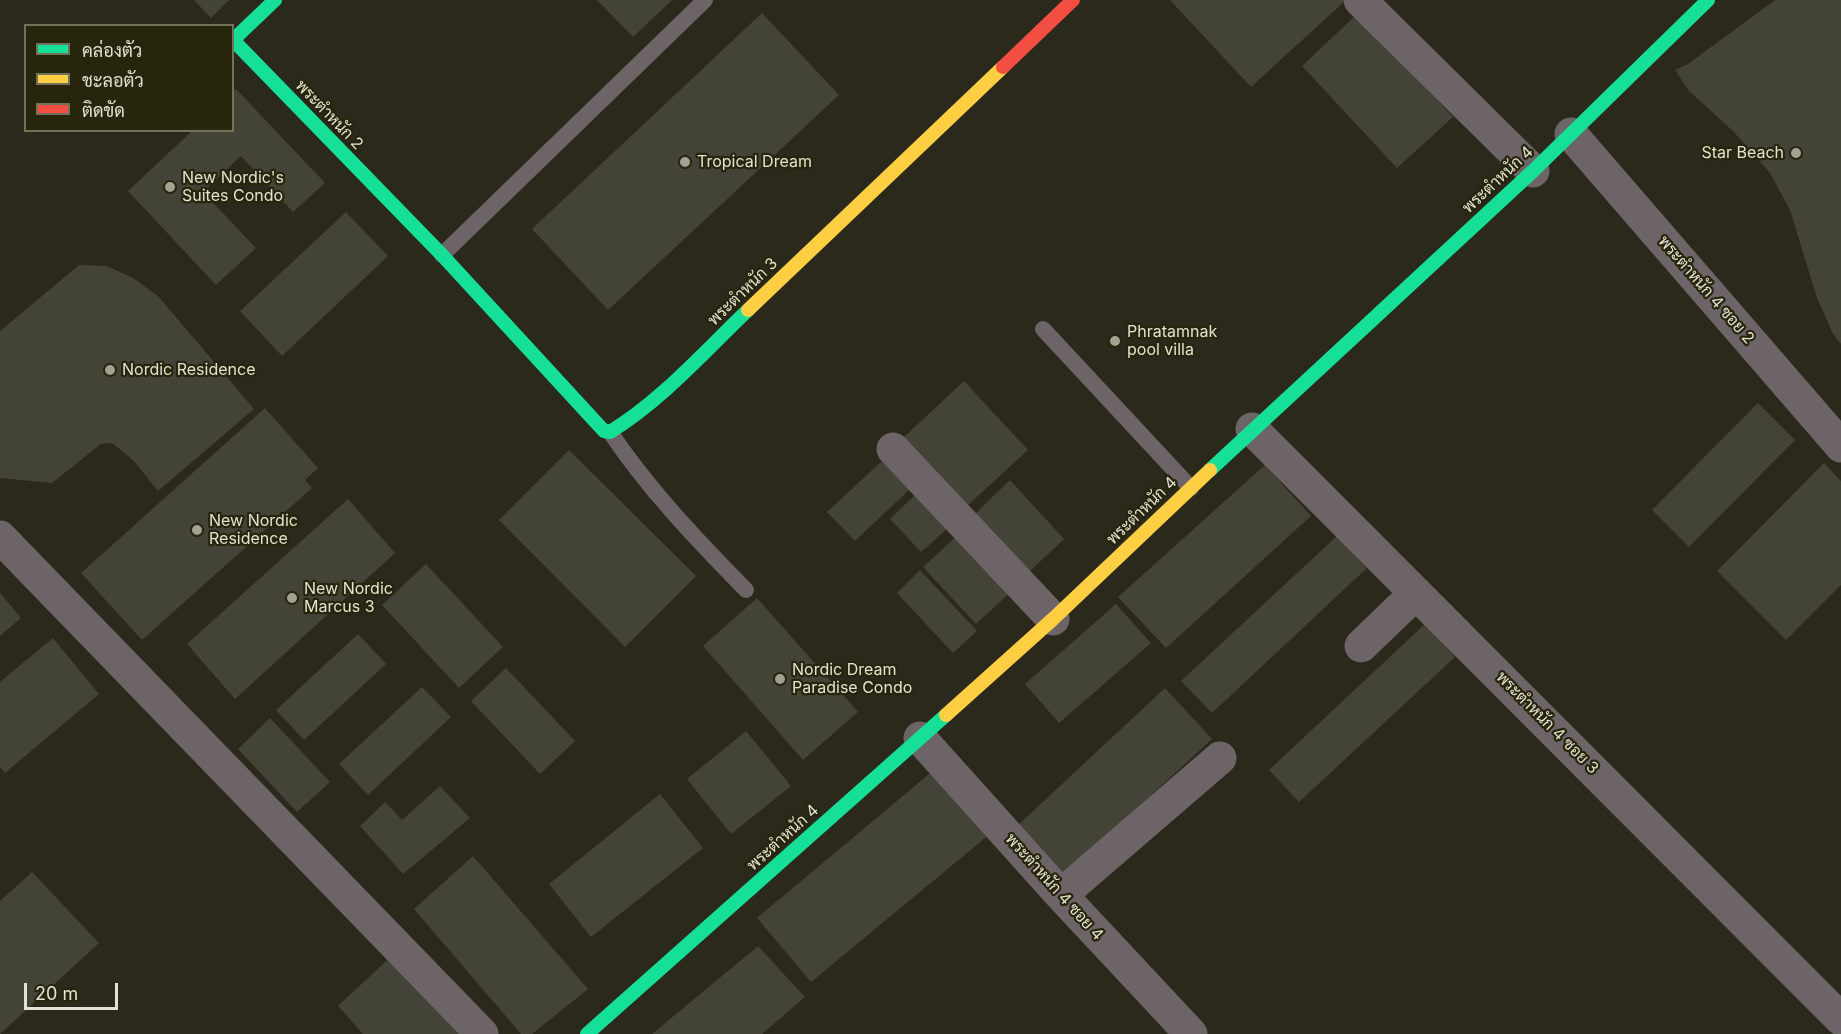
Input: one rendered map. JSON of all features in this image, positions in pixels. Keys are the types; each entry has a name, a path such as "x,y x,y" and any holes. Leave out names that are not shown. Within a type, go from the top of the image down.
{"street":[{"name":"พระตำหนัก 2","path":"234,39 275,0"},
{"name":"พระตำหนัก 3","path":"610,432 628,421 668,386 1073,0"},
{"path":"1360,0 1533,171"},
{"name":"พระตำหนัก 4","path":"587,1034 1053,619 1252,429 1533,171 1708,0"},
{"name":"พระตำหนัก 2","path":"234,41 442,255"},
{"name":"พระตำหนัก 4 ซอย 2","path":"1570,134 1841,446"},
{"path":"442,255 578,405 604,431 610,432"},
{"name":"พระตำหนัก 4 ซอย 3","path":"1252,429 1841,1019"},
{"path":"893,449 1053,619"},
{"path":"0,537 482,1034"},
{"path":"1360,646 1416,593"},
{"name":"พระตำหนัก 4 ซอย 4","path":"920,738 1061,896 1191,1034"},
{"path":"1061,896 1220,758"}],"lane":[{"path":"442,255 705,0"},
{"path":"1043,329 1191,488"},
{"path":"610,432 670,509 746,590"}],"building":[{"path":"194,0 229,0 211,18"},
{"path":"597,0 672,0 633,37"},
{"path":"1170,0 1346,0 1251,87"},
{"name":"Star Beach","path":"1775,0 1841,0 1841,344 1833,334 1817,298 1790,210 1770,173 1734,132 1689,91 1675,70 1688,64"},
{"name":"Tropical Dream","path":"762,13 839,95 608,310 532,229"},
{"path":"1357,14 1453,117 1397,168 1302,66"},
{"name":"New Nordic's Suites Condo","path":"236,89 325,183 293,212 241,156 203,192 256,248 216,285 128,191 191,132 234,132 234,91"},
{"path":"346,212 388,256 282,356 240,311"},
{"name":"Nordic Residence","path":"79,265 107,266 133,278 158,296 254,409 158,491 133,460 112,443 101,444 52,483 0,478 0,331"},
{"path":"964,381 1028,450 967,506 903,438"},
{"path":"1758,403 1795,440 1689,547 1652,510"},
{"name":"New Nordic Residence","path":"265,408 318,468 305,480 312,488 142,640 81,573"},
{"path":"569,450 696,576 625,647 499,520"},
{"path":"883,460 910,489 855,541 827,512"},
{"path":"1824,463 1841,481 1841,585 1786,640 1717,571"},
{"path":"1265,465 1311,516 1166,648 1118,597"},
{"path":"1010,480 1064,539 1029,572 975,514"},
{"path":"915,495 947,529 921,552 890,519"},
{"name":"New Nordic Marcus 3","path":"348,499 395,553 235,699 187,644"},
{"path":"960,533 1013,590 976,624 923,567"},
{"path":"1337,536 1367,568 1212,713 1181,681"},
{"path":"426,564 503,647 459,688 382,605"},
{"path":"920,570 977,631 953,653 897,593"},
{"path":"0,593 21,618 0,636"},
{"name":"Nordic Dream Paradise Condo","path":"757,598 858,712 803,760 703,646"},
{"path":"1116,604 1151,643 1059,723 1025,684"},
{"path":"1425,624 1455,657 1299,802 1269,770"},
{"path":"358,634 386,664 304,740 276,710"},
{"path":"53,638 99,694 5,773 0,767 0,682"},
{"path":"506,668 575,741 540,774 471,701"},
{"path":"422,687 451,717 368,795 339,764"},
{"path":"1165,688 1212,739 1063,877 1016,827"},
{"path":"270,718 330,782 297,812 238,749"},
{"path":"746,731 791,786 731,834 687,779"},
{"path":"935,769 990,834 811,982 757,918"},
{"path":"440,786 470,818 403,874 360,826 385,802 402,820"},
{"path":"660,794 703,848 591,937 549,884"},
{"path":"473,856 588,989 532,1034 521,1034 414,909"},
{"path":"32,872 99,943 0,1034 0,901"},
{"path":"758,946 805,997 762,1034 652,1034"},
{"path":"396,952 476,1034 363,1034 338,1006"}],"traffic: fast":[{"path":"234,39 275,0"},
{"path":"1210,470 1533,171 1708,0"},
{"path":"234,41 442,255 604,431 610,432 647,405 682,375 748,310"},
{"path":"587,1034 946,715"}],"traffic: slow":[{"path":"748,310 1003,67"},
{"path":"946,715 1053,619 1210,470"}],"traffic: jam":[{"path":"1003,67 1073,0"}],"place":[{"name":"Star Beach","path":"1796,153"},
{"name":"Tropical Dream","path":"685,162"},
{"name":"New Nordic's Suites Condo","path":"170,187"},
{"name":"Phratamnak pool villa","path":"1115,341"},
{"name":"Nordic Residence","path":"110,370"},
{"name":"New Nordic Residence","path":"197,530"},
{"name":"New Nordic Marcus 3","path":"292,598"},
{"name":"Nordic Dream Paradise Condo","path":"780,679"}]}
